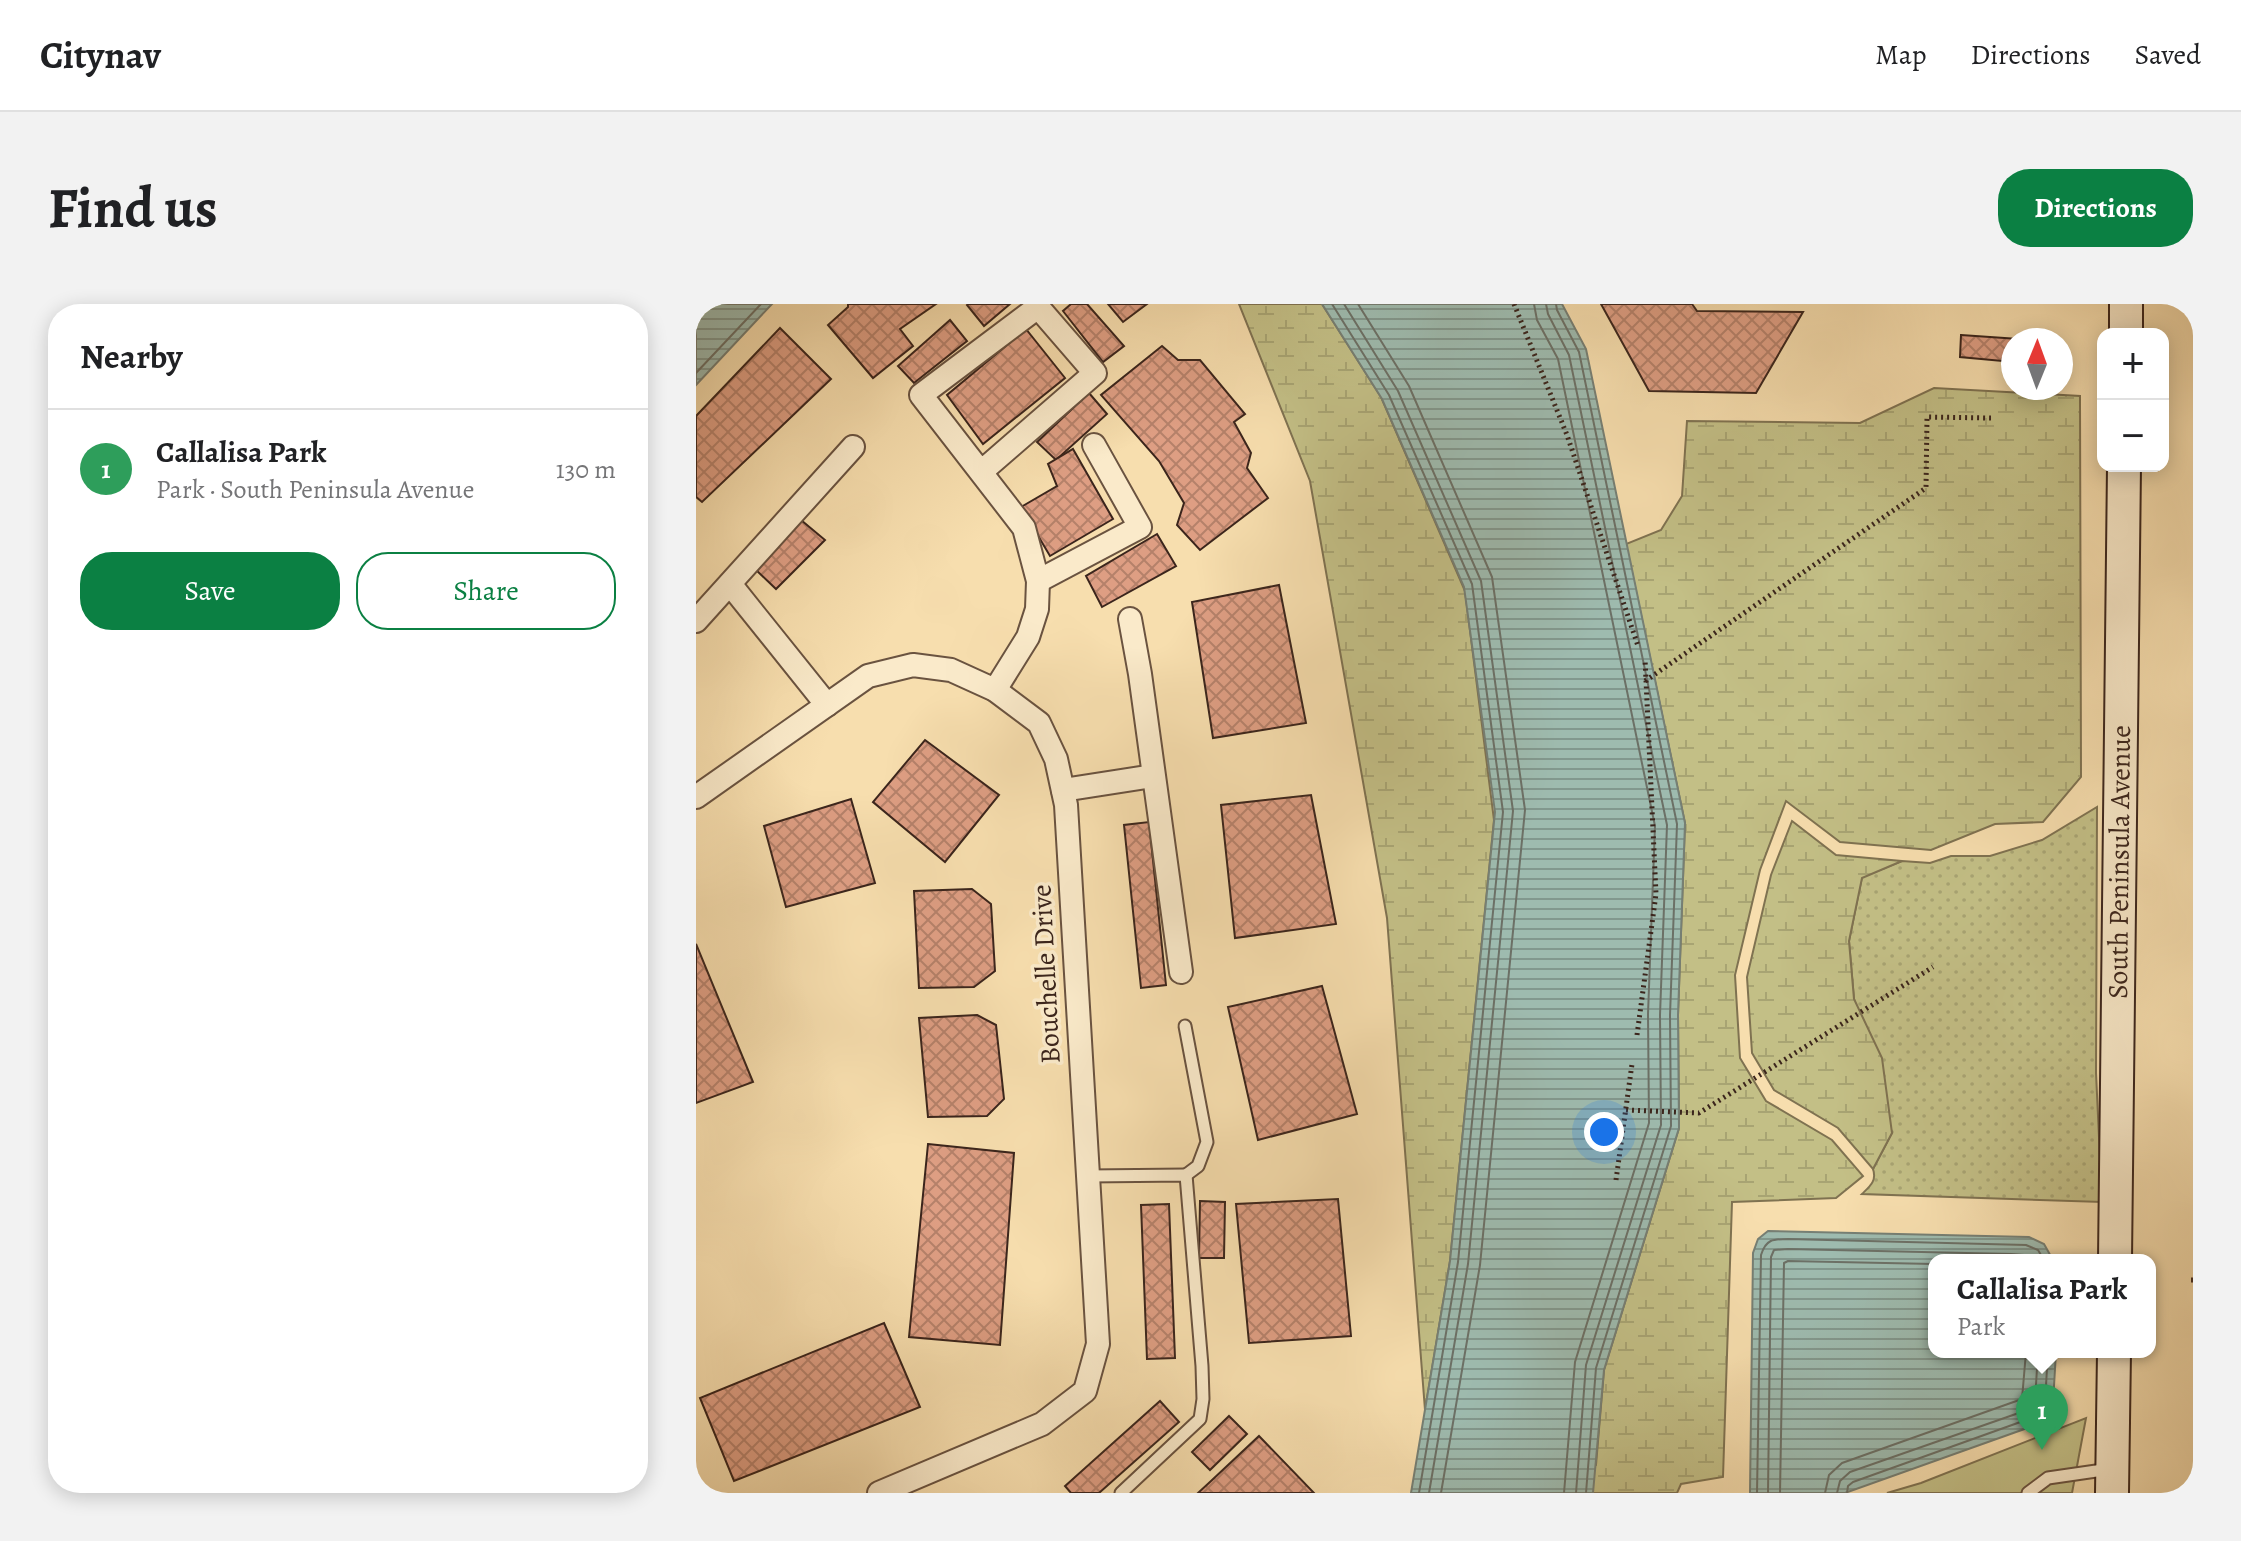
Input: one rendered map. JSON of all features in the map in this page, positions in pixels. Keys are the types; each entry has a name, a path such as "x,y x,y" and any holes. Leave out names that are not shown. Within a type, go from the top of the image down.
{"main road":[{"path":"2126,304 2126,328"},
{"name":"South Peninsula Avenue","path":"2115,1254 2124,472"},
{"path":"2112,1481 2114,1358"}],"street":[{"path":"981,472 1095,373 1038,307 921,395 1024,528 1038,581 1037,609 1028,637 995,690"},
{"path":"1038,581 1140,527 1094,445"},
{"path":"696,621 853,447"},
{"path":"730,584 827,705"},
{"path":"1130,619 1181,972"},
{"name":"Bouchelle Drive","path":"696,797 868,676 913,665 951,670 995,690 1039,723 1056,759 1066,805 1098,1344 1085,1391 1042,1424 879,1493"},
{"path":"1063,790 1153,776"}],"lane":[{"path":"1088,1176 1186,1175 1198,1166 1207,1142 1185,1026"},
{"path":"1121,1493 1200,1419 1202,1366 1186,1175"},
{"path":"2028,1493 2048,1478 2112,1481"}],"path":[{"path":"1514,304 1567,435 1638,646"},
{"path":"1645,681 1926,488 1927,417 1991,418"},
{"path":"1637,1035 1656,894 1645,659"},
{"path":"1626,1110 1699,1113 1933,967"},
{"path":"1616,1180 1632,1064"}],"green space":[{"path":"1239,304 1322,304 1381,397 1465,591 1494,820 1450,1261 1425,1410 1387,918 1310,481"},
{"path":"1934,388 2001,392 2001,400 2073,400 2073,396 2080,396 2081,777 2043,822 1995,824 1931,850 1840,842 1786,801 1760,870 1735,975 1740,1058 1766,1101 1832,1140 1863,1176 1836,1198 1732,1202 1723,1477 1681,1484 1677,1493 1563,1493 1596,1465 1604,1370 1679,1128 1678,1015 1685,823 1626,544 1661,530 1682,496 1687,421 1860,423"},
{"path":"2097,807 2096,1073 2102,1202 1862,1194 1872,1183 1873,1169 1892,1133 1854,999 1849,941 1862,877 1902,861 1930,863 1951,856 1990,856 2042,840"},
{"path":"1792,821 1836,855 1902,861 1862,878 1849,941 1854,999 1882,1058 1892,1133 1873,1169 1838,1128 1774,1090 1752,1053 1747,977 1771,875"},
{"path":"2086,1418 2072,1493 1887,1493 1921,1483"}],"water":[{"path":"696,304 772,304 696,385"},
{"path":"1322,304 1562,304 1586,349 1685,823 1678,1015 1679,1128 1604,1370 1593,1493 1411,1493 1450,1261 1495,812 1464,587 1382,399"},
{"path":"1768,1231 2029,1237 2044,1244 2050,1254 1928,1254 1928,1358 2056,1358 2053,1403 2047,1421 1845,1493 1750,1493 1753,1253 1758,1239"}],"building":[{"path":"848,304 936,304 900,329 913,346 873,378 828,325"},
{"path":"968,304 1010,304 984,326"},
{"path":"1071,304 1087,304 1124,346 1103,362 1063,311"},
{"path":"1108,304 1147,304 1123,322"},
{"path":"1601,304 1692,304 1697,311 1803,312 1756,393 1649,391"},
{"path":"950,320 967,341 914,383 898,366"},
{"path":"780,328 831,379 702,502 696,497 696,416"},
{"path":"1026,329 1065,378 983,444 947,395"},
{"path":"1961,335 2001,338 2001,361 1960,357"},
{"path":"1162,346 1178,360 1200,360 1245,414 1234,422 1251,453 1247,468 1268,498 1200,550 1177,525 1184,503 1159,461 1101,395"},
{"path":"1089,393 1107,414 1056,460 1037,442"},
{"path":"1073,449 1113,519 1050,556 1021,507 1057,486 1048,464"},
{"path":"801,520 825,540 776,589 755,569"},
{"path":"1157,534 1176,566 1102,607 1086,576"},
{"path":"1279,585 1306,723 1213,738 1192,602"},
{"path":"925,740 999,795 945,862 873,802"},
{"path":"1311,795 1336,924 1235,938 1221,805"},
{"path":"851,799 875,883 786,907 764,826"},
{"path":"1149,822 1166,985 1141,988 1124,825"},
{"path":"972,889 991,904 995,971 974,987 919,988 914,891"},
{"path":"696,944 753,1082 696,1103"},
{"path":"1322,986 1357,1114 1258,1140 1228,1007"},
{"path":"977,1015 996,1025 1004,1099 987,1116 928,1117 919,1018"},
{"path":"928,1144 1014,1153 1000,1345 909,1337"},
{"path":"1338,1199 1351,1336 1249,1343 1236,1204"},
{"path":"1200,1201 1225,1202 1224,1258 1199,1258"},
{"path":"1169,1204 1175,1358 1147,1359 1141,1205"},
{"path":"884,1323 920,1407 734,1481 700,1398"},
{"path":"1160,1401 1179,1422 1099,1493 1071,1493 1065,1486"},
{"path":"1229,1416 1247,1434 1210,1470 1192,1452"},
{"path":"1259,1436 1314,1493 1198,1493 1211,1481"}],"place":[{"name":"Callalisa Park","path":"2042,1450"}]}
